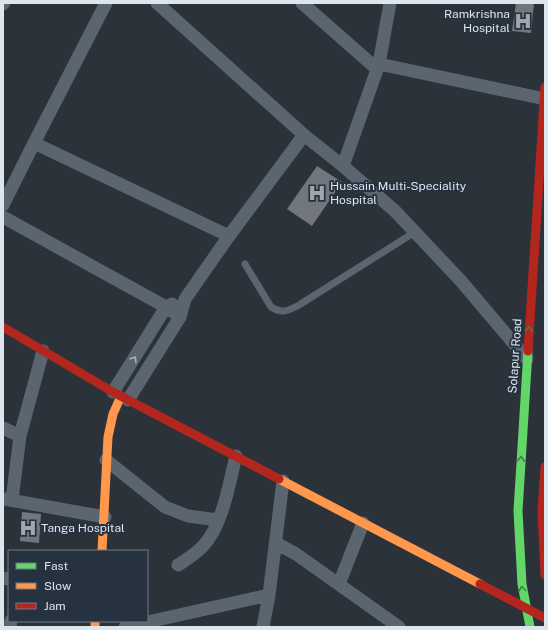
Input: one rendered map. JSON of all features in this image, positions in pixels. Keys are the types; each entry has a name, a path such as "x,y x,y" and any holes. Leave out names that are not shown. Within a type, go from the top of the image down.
{"street":[{"path":"3,205 106,3"},
{"path":"157,3 304,135 343,166 395,211 461,281 527,358"},
{"path":"302,3 378,66 545,95"},
{"path":"343,166 378,66 390,3"},
{"name":"Solapur Road","path":"530,627 524,607 520,571 518,511 545,95"},
{"path":"120,396 180,317 185,299 229,236 304,135"},
{"path":"34,143 229,236"},
{"path":"3,217 166,307 180,317"},
{"path":"102,550 105,517 106,460 108,437 113,414 120,396 166,307 185,299"},
{"path":"3,327 120,396 545,618"},
{"path":"43,351 20,436 7,500 105,517"},
{"path":"3,428 20,436"},
{"path":"178,565 204,545 214,530 236,456"},
{"path":"106,460 165,507 188,516 218,520"},
{"path":"545,467 542,511 545,575"},
{"path":"263,627 269,595 283,481"},
{"path":"339,584 363,523"},
{"path":"276,543 296,554 398,627"},
{"path":"148,622 269,595"},
{"path":"125,627 148,622"}],"lane":[{"path":"245,264 271,307 277,311 288,311 415,232"}],"building":[{"path":"516,3 534,3 531,33 512,31"},
{"path":"317,166 342,182 312,226 287,209"},
{"path":"22,512 41,514 39,543 20,541"}],"traffic: fast":[{"path":"528,351 518,511 522,584 530,627"}],"traffic: slow":[{"path":"102,550 108,437 113,414 121,396"},
{"path":"279,479 480,584"},
{"path":"95,622 95,627"}],"traffic: jam":[{"path":"528,351 545,87"},
{"path":"3,327 113,392 279,479"},
{"path":"545,467 542,511 545,575"},
{"path":"480,584 545,618"}],"place":[{"name":"Ramkrishna Hospital","path":"523,21"},
{"name":"Hussain Multi-Speciality Hospital","path":"317,193"},
{"name":"Tanga Hospital","path":"28,528"}]}
